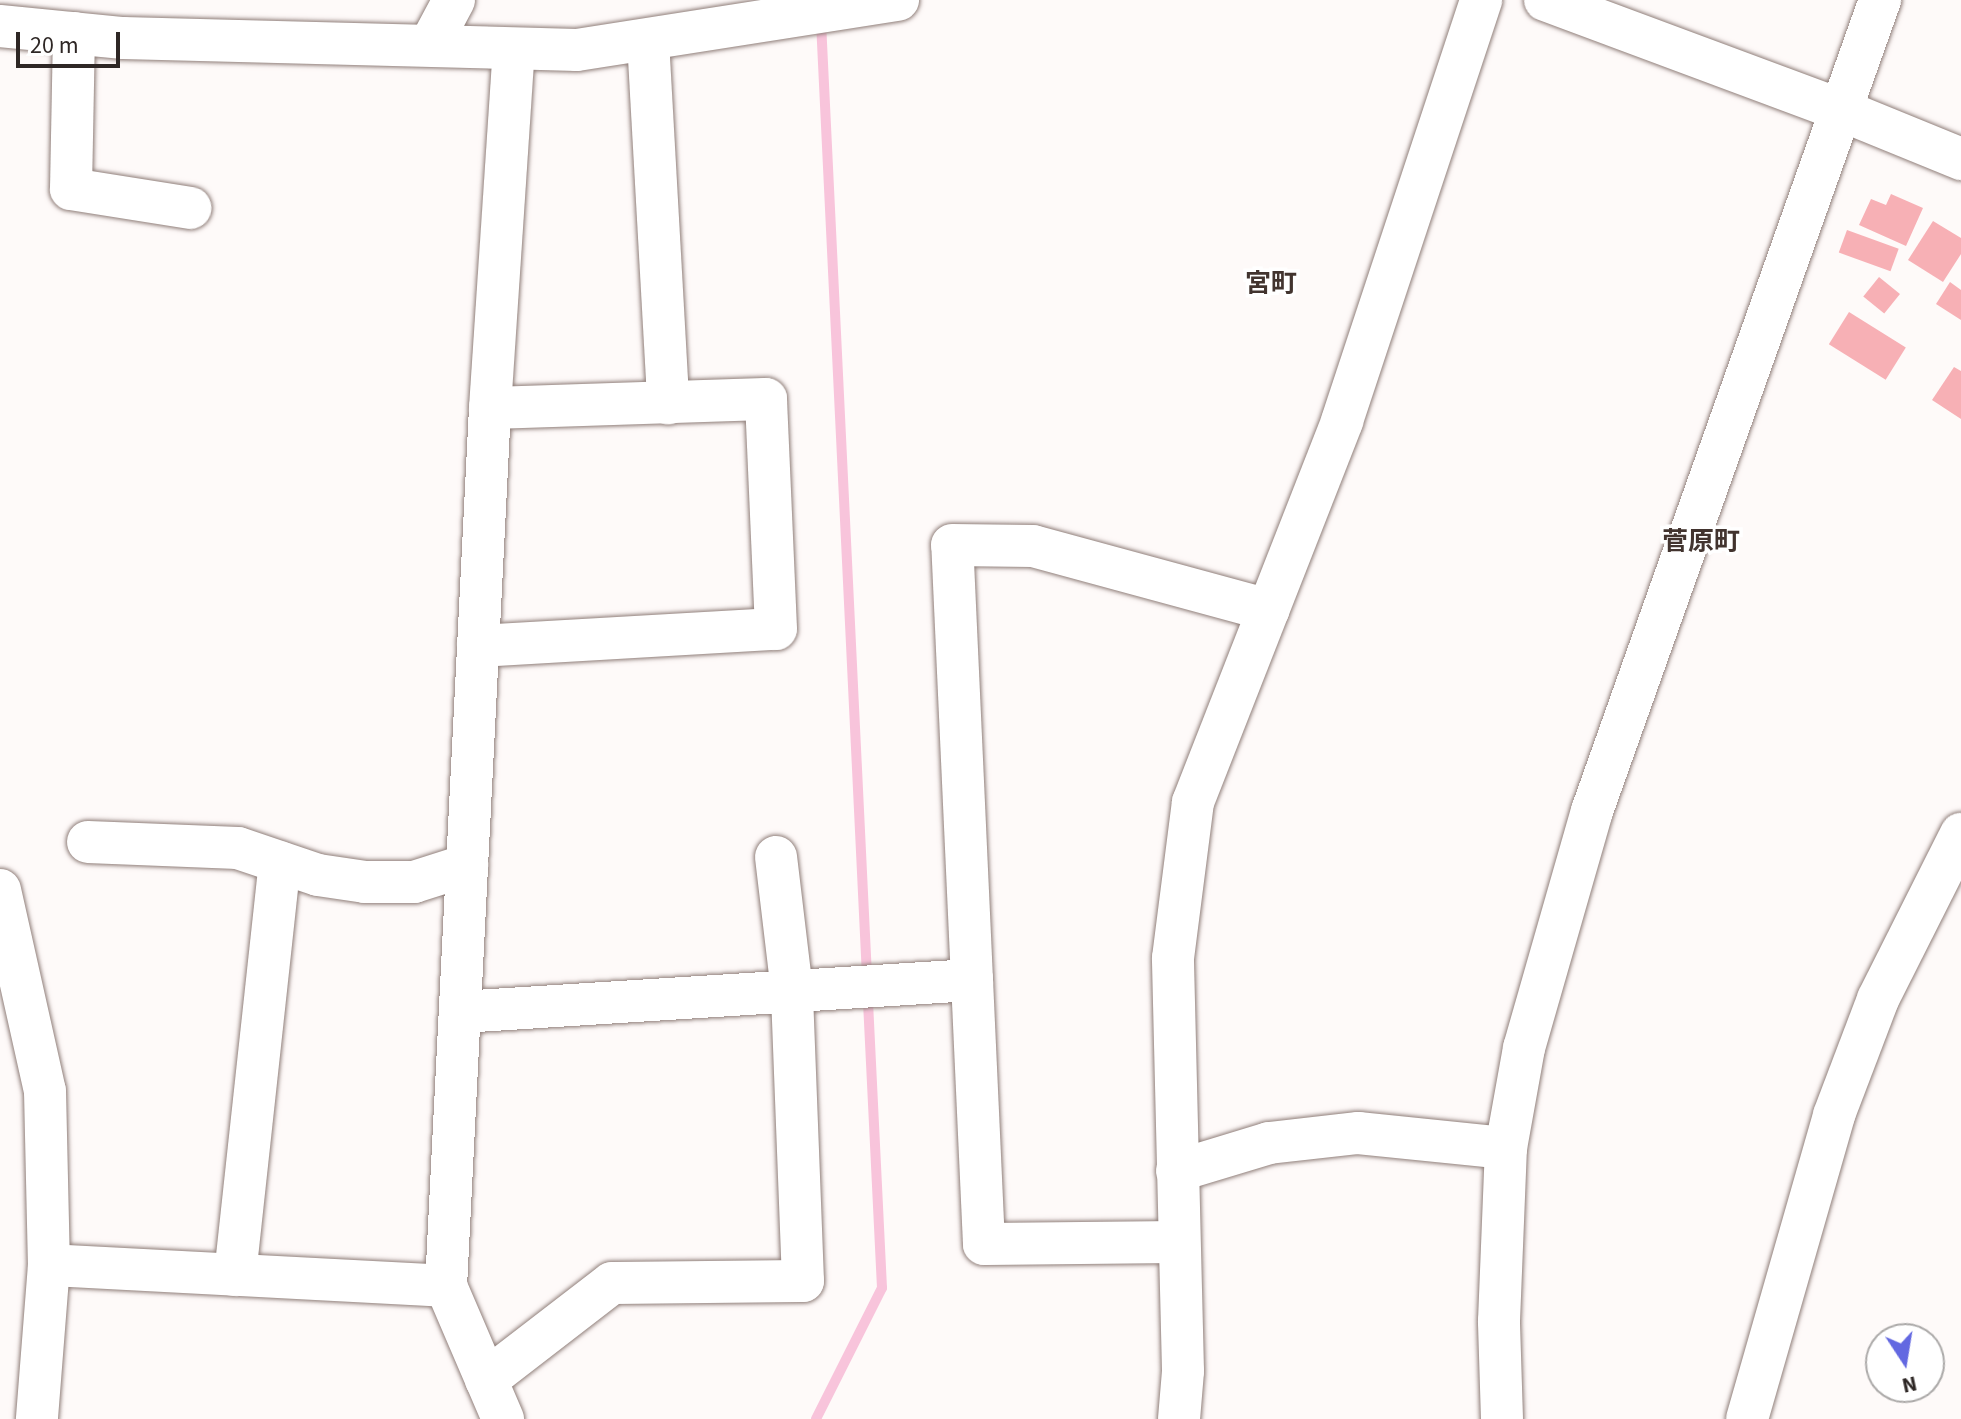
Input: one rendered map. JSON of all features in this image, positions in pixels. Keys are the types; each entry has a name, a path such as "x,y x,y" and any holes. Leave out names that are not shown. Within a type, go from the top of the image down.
{"street":[{"path":"430,45 454,0"},
{"path":"0,26 123,38 430,45 514,51 577,50 898,0"},
{"path":"1179,1419 1183,1371 1173,958 1193,802 1342,421 1481,0"},
{"path":"1545,0 1841,110 1961,159"},
{"path":"1502,1419 1499,1321 1506,1148 1524,1048 1592,811 1880,0"},
{"path":"74,33 71,189 191,208"},
{"path":"648,40 668,403"},
{"path":"514,51 490,408 446,1286 488,1406 612,1283 803,1281 792,991 776,857"},
{"path":"478,646 776,629 766,399 490,408"},
{"path":"1179,1242 984,1244 952,545 1033,546 1268,610"},
{"path":"1747,1419 1834,1115 1878,999 1961,834"},
{"path":"88,842 238,848 318,875 365,882 414,882 467,865"},
{"path":"235,1275 280,862"},
{"path":"0,890 45,1091 49,1265 37,1419"},
{"path":"460,1012 972,980"},
{"path":"1177,1171 1269,1143 1358,1133 1506,1148"},
{"path":"49,1265 446,1286"}],"building":[{"path":"1891,194 1923,208 1906,246 1859,225 1871,199 1886,205"},
{"path":"1933,221 1961,238 1961,254 1943,282 1908,260"},
{"path":"1847,230 1899,249 1890,271 1839,253"},
{"path":"1879,277 1900,294 1884,313 1863,296"},
{"path":"1950,282 1961,290 1961,320 1936,304"},
{"path":"1849,312 1906,348 1886,380 1829,344"},
{"path":"1954,367 1961,371 1961,419 1932,400"}],"waterway":[{"path":"821,22 867,977"},
{"path":"816,1419 882,1288 868,997"}],"district":[{"name":"宮町","path":"1271,284"},
{"name":"菅原町","path":"1701,542"}]}
